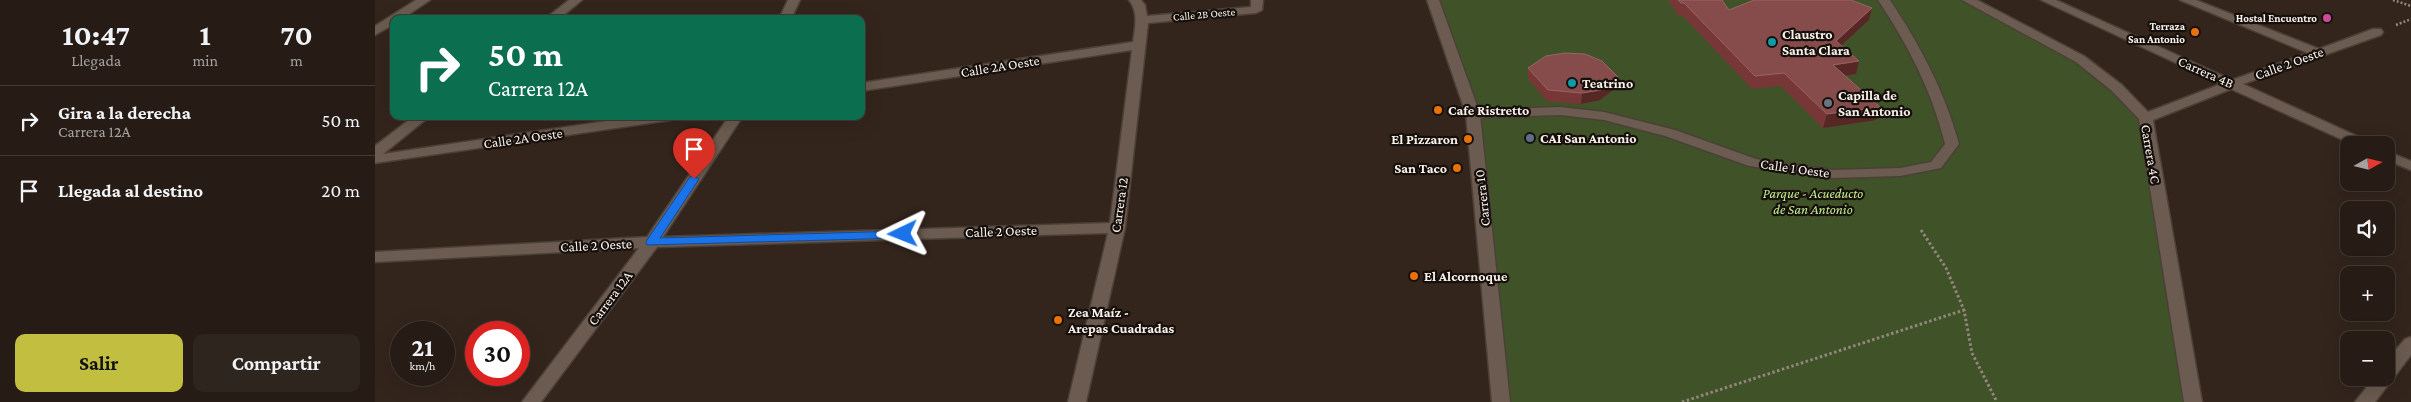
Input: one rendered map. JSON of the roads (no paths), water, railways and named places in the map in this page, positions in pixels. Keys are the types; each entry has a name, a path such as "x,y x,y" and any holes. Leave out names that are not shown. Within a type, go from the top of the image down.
{"street":[{"path":"400,15 424,0"},
{"path":"556,15 576,0"},
{"path":"787,15 794,0"},
{"name":"Calle 2B Oeste","path":"1142,20 1256,10 1257,0"},
{"name":"Carrera 10","path":"1433,0 1473,114 1501,402"},
{"name":"Calle 1 Oeste","path":"1473,114 1560,111 1604,116 1670,133 1753,163 1833,174 1900,172 1936,165 1951,144 1943,109 1905,34 1884,0"},
{"path":"1970,1 1987,0"},
{"name":"Carrera 4B","path":"2047,0 2345,136"},
{"path":"2186,0 2317,52"},
{"name":"Carrera 4C","path":"1970,1 2080,58 2117,88 2146,118 2193,402"},
{"name":"Carrera 12","path":"1077,402 1117,228 1142,20 1137,2"},
{"path":"375,31 390,22"},
{"name":"Calle 2 Oeste","path":"2146,118 2317,52 2377,32"},
{"name":"Calle 2A Oeste","path":"865,87 1138,45"},
{"path":"375,153 418,120"},
{"name":"Calle 2A Oeste","path":"375,159 643,120"},
{"name":"Carrera 12A","path":"531,402 651,242 733,120"},
{"path":"2395,159 2411,166"},
{"name":"Calle 2 Oeste","path":"375,257 651,242 1117,228"},
{"path":"2395,363 2411,343"},
{"path":"2364,402 2377,386"}],"place":[{"name":"Hostal Encuentro","path":"2327,18"},
{"name":"Terraza San Antonio","path":"2195,32"},
{"name":"Claustro Santa Clara","path":"1772,42"},
{"name":"Teatrino","path":"1572,83"},
{"name":"Capilla de San Antonio","path":"1828,103"},
{"name":"Cafe Ristretto","path":"1438,110"},
{"name":"CAI San Antonio","path":"1530,138"},
{"name":"El Pizzaron","path":"1468,139"},
{"name":"San Taco","path":"1457,168"},
{"name":"El Alcornoque","path":"1414,276"},
{"name":"Zea Maíz - Arepas Cuadradas","path":"1058,320"}],"park label":[{"name":"Parque - Acueducto de San Antonio","path":"1813,202"}]}
